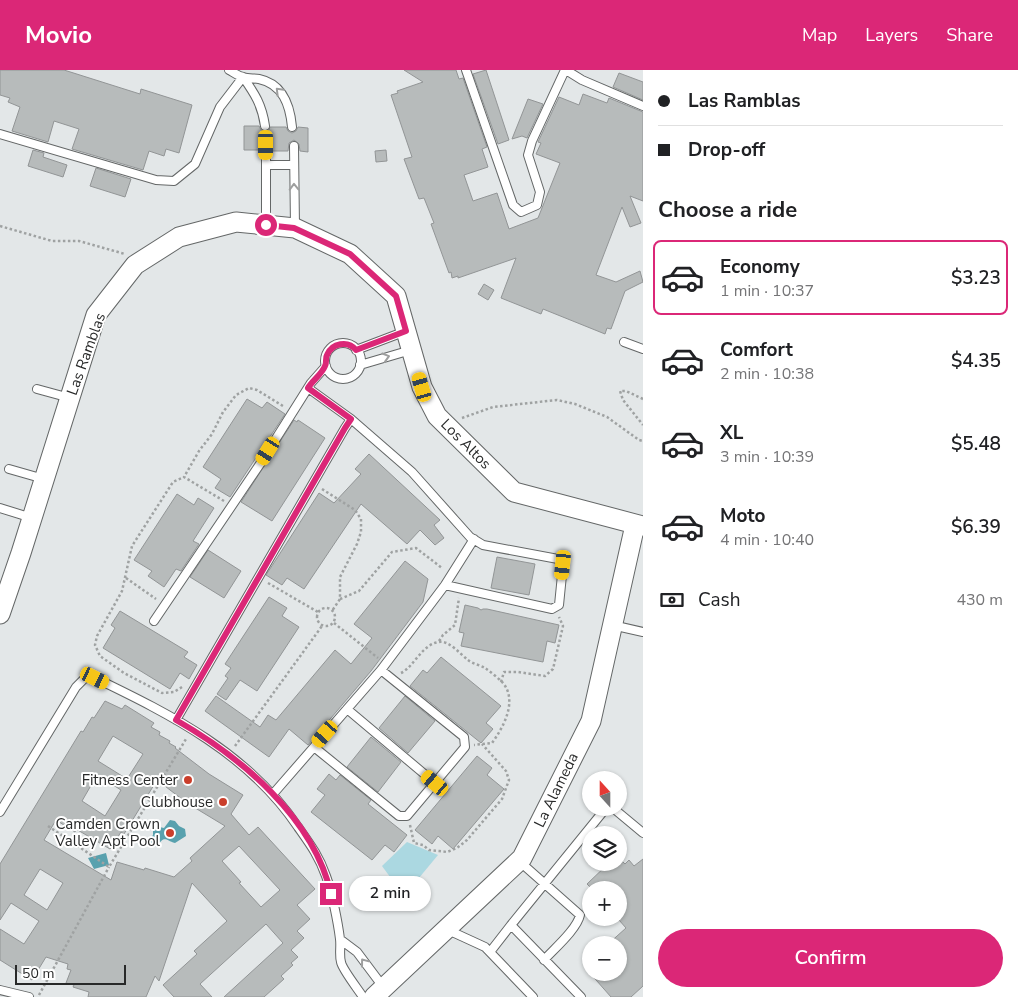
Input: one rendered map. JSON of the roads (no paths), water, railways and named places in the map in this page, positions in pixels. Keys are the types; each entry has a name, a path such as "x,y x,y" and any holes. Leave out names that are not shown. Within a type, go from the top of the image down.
{"street":[{"name":"Las Ramblas","path":"0,614 96,315 135,265 179,237 236,222 294,228"},
{"name":"Los Altos","path":"294,228 350,254 396,296 422,387 438,416 514,492 639,525"},
{"name":"La Alameda","path":"384,994 446,929 522,858 591,721 612,625 639,525"}],"lane":[{"path":"229,70 243,77 267,82 282,92 290,109 292,127"},
{"path":"466,70 513,205 520,212 537,205 540,192 528,155 532,141 565,70 582,80 643,106"},
{"path":"243,77 257,97 265,126"},
{"path":"0,134 156,180 174,181 195,164 220,107 243,77"},
{"path":"266,145 266,225"},
{"path":"294,146 294,228"},
{"path":"266,165 294,165"},
{"path":"356,350 406,331"},
{"path":"624,342 643,348"},
{"path":"345,344 353,347 359,353 360,365 359,370 353,376 345,379 336,378 326,366 326,357 330,350 337,345 345,344"},
{"path":"360,365 411,350"},
{"path":"154,621 308,388 326,366"},
{"path":"308,388 351,419 412,472 470,537 483,545 558,559 563,565 559,605 552,609 445,585"},
{"path":"37,389 70,398"},
{"path":"176,720 351,419"},
{"path":"9,469 44,479"},
{"path":"0,508 32,518"},
{"path":"273,794 383,667 452,576 474,539"},
{"path":"612,625 643,632"},
{"path":"314,747 398,816 408,816 465,746 464,737 383,667"},
{"path":"0,812 76,687 86,677 95,678 152,706 192,729 229,756 264,784 284,806 318,855 327,879 340,940 341,963 363,997"},
{"path":"347,709 435,783"},
{"path":"490,952 599,816"},
{"path":"623,816 643,833"},
{"path":"519,861 545,882 580,915 579,920 544,960"},
{"path":"510,925 581,997"},
{"path":"446,929 485,947 533,997"},
{"path":"340,940 357,952 384,994"},
{"path":"0,990 29,997"}],"place":[{"name":"Fitness Center","path":"188,780"},
{"name":"Clubhouse","path":"223,802"},
{"name":"Camden Crown Valley Apt Pool","path":"170,833"}]}
